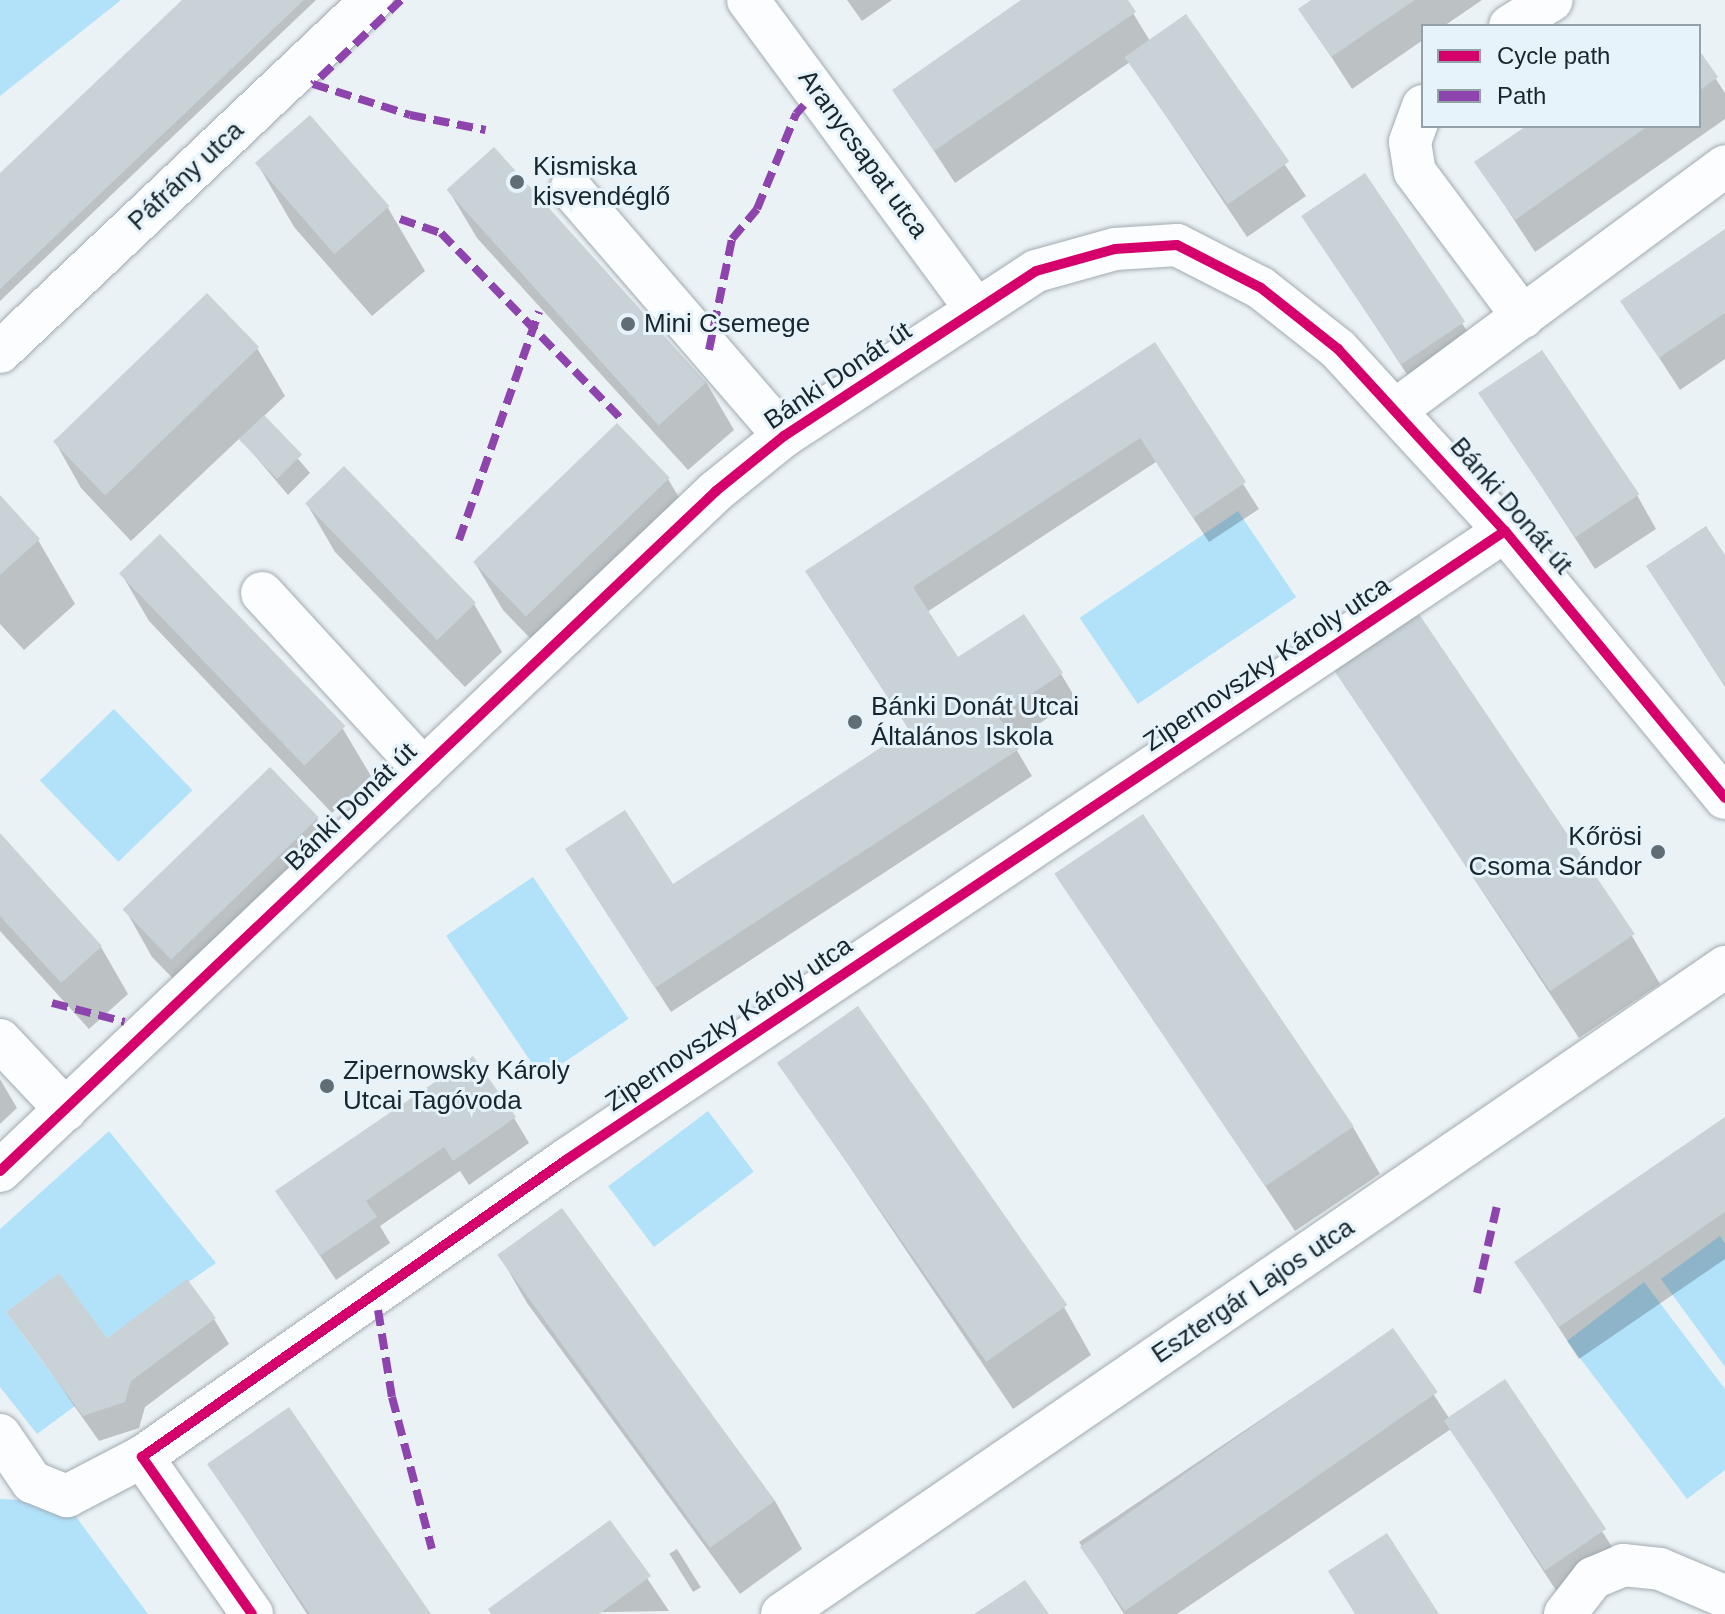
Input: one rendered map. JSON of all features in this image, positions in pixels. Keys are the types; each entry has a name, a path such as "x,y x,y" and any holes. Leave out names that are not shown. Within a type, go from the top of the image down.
{"street":[{"name":"Páfrány utca","path":"0,352 372,0"},
{"name":"Aranycsapat utca","path":"748,0 976,309"},
{"path":"1513,24 1552,0"},
{"path":"1421,112 1410,142 1415,172 1523,317"},
{"path":"1397,409 1725,166"},
{"path":"571,189 784,436"},
{"name":"Bánki Donát út","path":"0,1171 716,491 784,436 1036,271 1115,249 1177,245 1261,288 1338,349 1397,409 1505,531 1725,798"},
{"name":"Zipernovszky Károly utca","path":"0,1435 32,1482 67,1496 142,1457 554,1168 1505,531"},
{"path":"262,593 423,769"},
{"name":"Esztergár Lajos utca","path":"782,1614 1725,967"},
{"path":"0,1040 66,1110"},
{"path":"142,1457 252,1614"},
{"path":"1565,1614 1593,1578 1623,1565 1660,1569 1724,1595 1710,1614"}],"shaded area":[{"path":"0,0 121,0 0,96"},
{"path":"1238,511 1296,597 1138,704 1080,618"},
{"path":"114,709 192,790 118,862 40,781"},
{"path":"533,877 629,1019 542,1077 446,936"},
{"path":"708,1111 754,1172 654,1247 608,1186"},
{"path":"109,1131 216,1263 107,1338 58,1274 6,1312 75,1406 37,1434 0,1387 0,1229"},
{"path":"1720,1236 1725,1244 1725,1367 1661,1279"},
{"path":"1644,1282 1725,1389 1725,1470 1687,1499 1567,1341"},
{"path":"0,1499 65,1502 148,1614 0,1614"}],"building":[{"path":"182,0 304,0 0,289 0,173"},
{"path":"1021,0 1128,0 1136,12 934,151 892,90"},
{"path":"1311,0 1415,0 1331,57 1298,9"},
{"path":"1186,14 1289,161 1228,204 1125,57"},
{"path":"1701,53 1718,77 1701,90"},
{"path":"310,115 389,206 334,254 255,163"},
{"path":"1523,128 1645,128 1515,220 1474,162"},
{"path":"494,147 706,383 659,425 446,190"},
{"path":"1365,173 1465,321 1401,364 1301,216"},
{"path":"1725,229 1725,313 1659,358 1620,301"},
{"path":"207,293 259,347 105,496 53,442"},
{"name":"Bánki Donát Utcai Általános Iskola","path":"1155,342 1246,482 1193,518 1140,438 913,587 958,657 1024,614 1063,673 998,716 1019,749 655,988 565,849 625,810 673,884 909,729 805,571"},
{"path":"1542,350 1639,494 1575,537 1478,393"},
{"path":"264,415 302,455 277,479 239,439"},
{"path":"617,423 670,478 526,617 473,562"},
{"path":"344,466 476,603 437,640 305,504"},
{"path":"0,495 40,539 0,575"},
{"path":"1706,526 1725,555 1725,686 1646,566"},
{"path":"160,534 345,726 304,766 119,574"},
{"path":"1419,614 1635,934 1550,991 1334,671"},
{"path":"270,767 319,817 171,960 123,909"},
{"path":"1143,814 1354,1127 1265,1186 1054,874"},
{"path":"0,833 102,946 61,983 0,916"},
{"path":"858,1006 1067,1305 986,1362 777,1063"},
{"path":"473,1056 516,1117 453,1161 444,1147 366,1201 377,1217 320,1256 275,1191"},
{"path":"1725,1117 1725,1212 1559,1327 1514,1262"},
{"path":"562,1208 775,1501 710,1548 497,1255"},
{"path":"59,1273 107,1338 187,1279 216,1318 131,1381 125,1402 83,1416 6,1312"},
{"path":"1393,1328 1438,1392 1125,1611 1080,1547"},
{"path":"1505,1379 1606,1529 1545,1570 1444,1420"},
{"path":"289,1407 431,1614 310,1614 207,1464"},
{"path":"610,1520 651,1576 599,1614 491,1614 488,1609"},
{"path":"1387,1533 1439,1614 1355,1614 1328,1571"},
{"path":"1025,1580 1049,1614 974,1614"}],"marked path":[{"path":"401,0 313,84 410,115 486,130"},
{"path":"709,350 732,239 757,209 796,114 804,105"},
{"path":"400,219 441,233 621,419"},
{"path":"459,540 539,312"},
{"path":"52,1003 125,1022"},
{"path":"1477,1293 1497,1206"},
{"path":"378,1310 392,1397 432,1549"}],"cycle path":[{"path":"0,1171 716,491 784,436 1036,271 1115,249 1177,245 1261,288 1338,349 1505,531 1725,798"},
{"path":"252,1614 142,1457 566,1160 1505,531"}],"place":[{"name":"Kismiska kisvendéglő","path":"517,182"},
{"name":"Mini Csemege","path":"628,324"},
{"name":"Bánki Donát Utcai Általános Iskola","path":"855,722"},
{"name":"Kőrösi Csoma Sándor","path":"1658,852"},
{"name":"Zipernowsky Károly Utcai Tagóvoda","path":"327,1086"}]}
